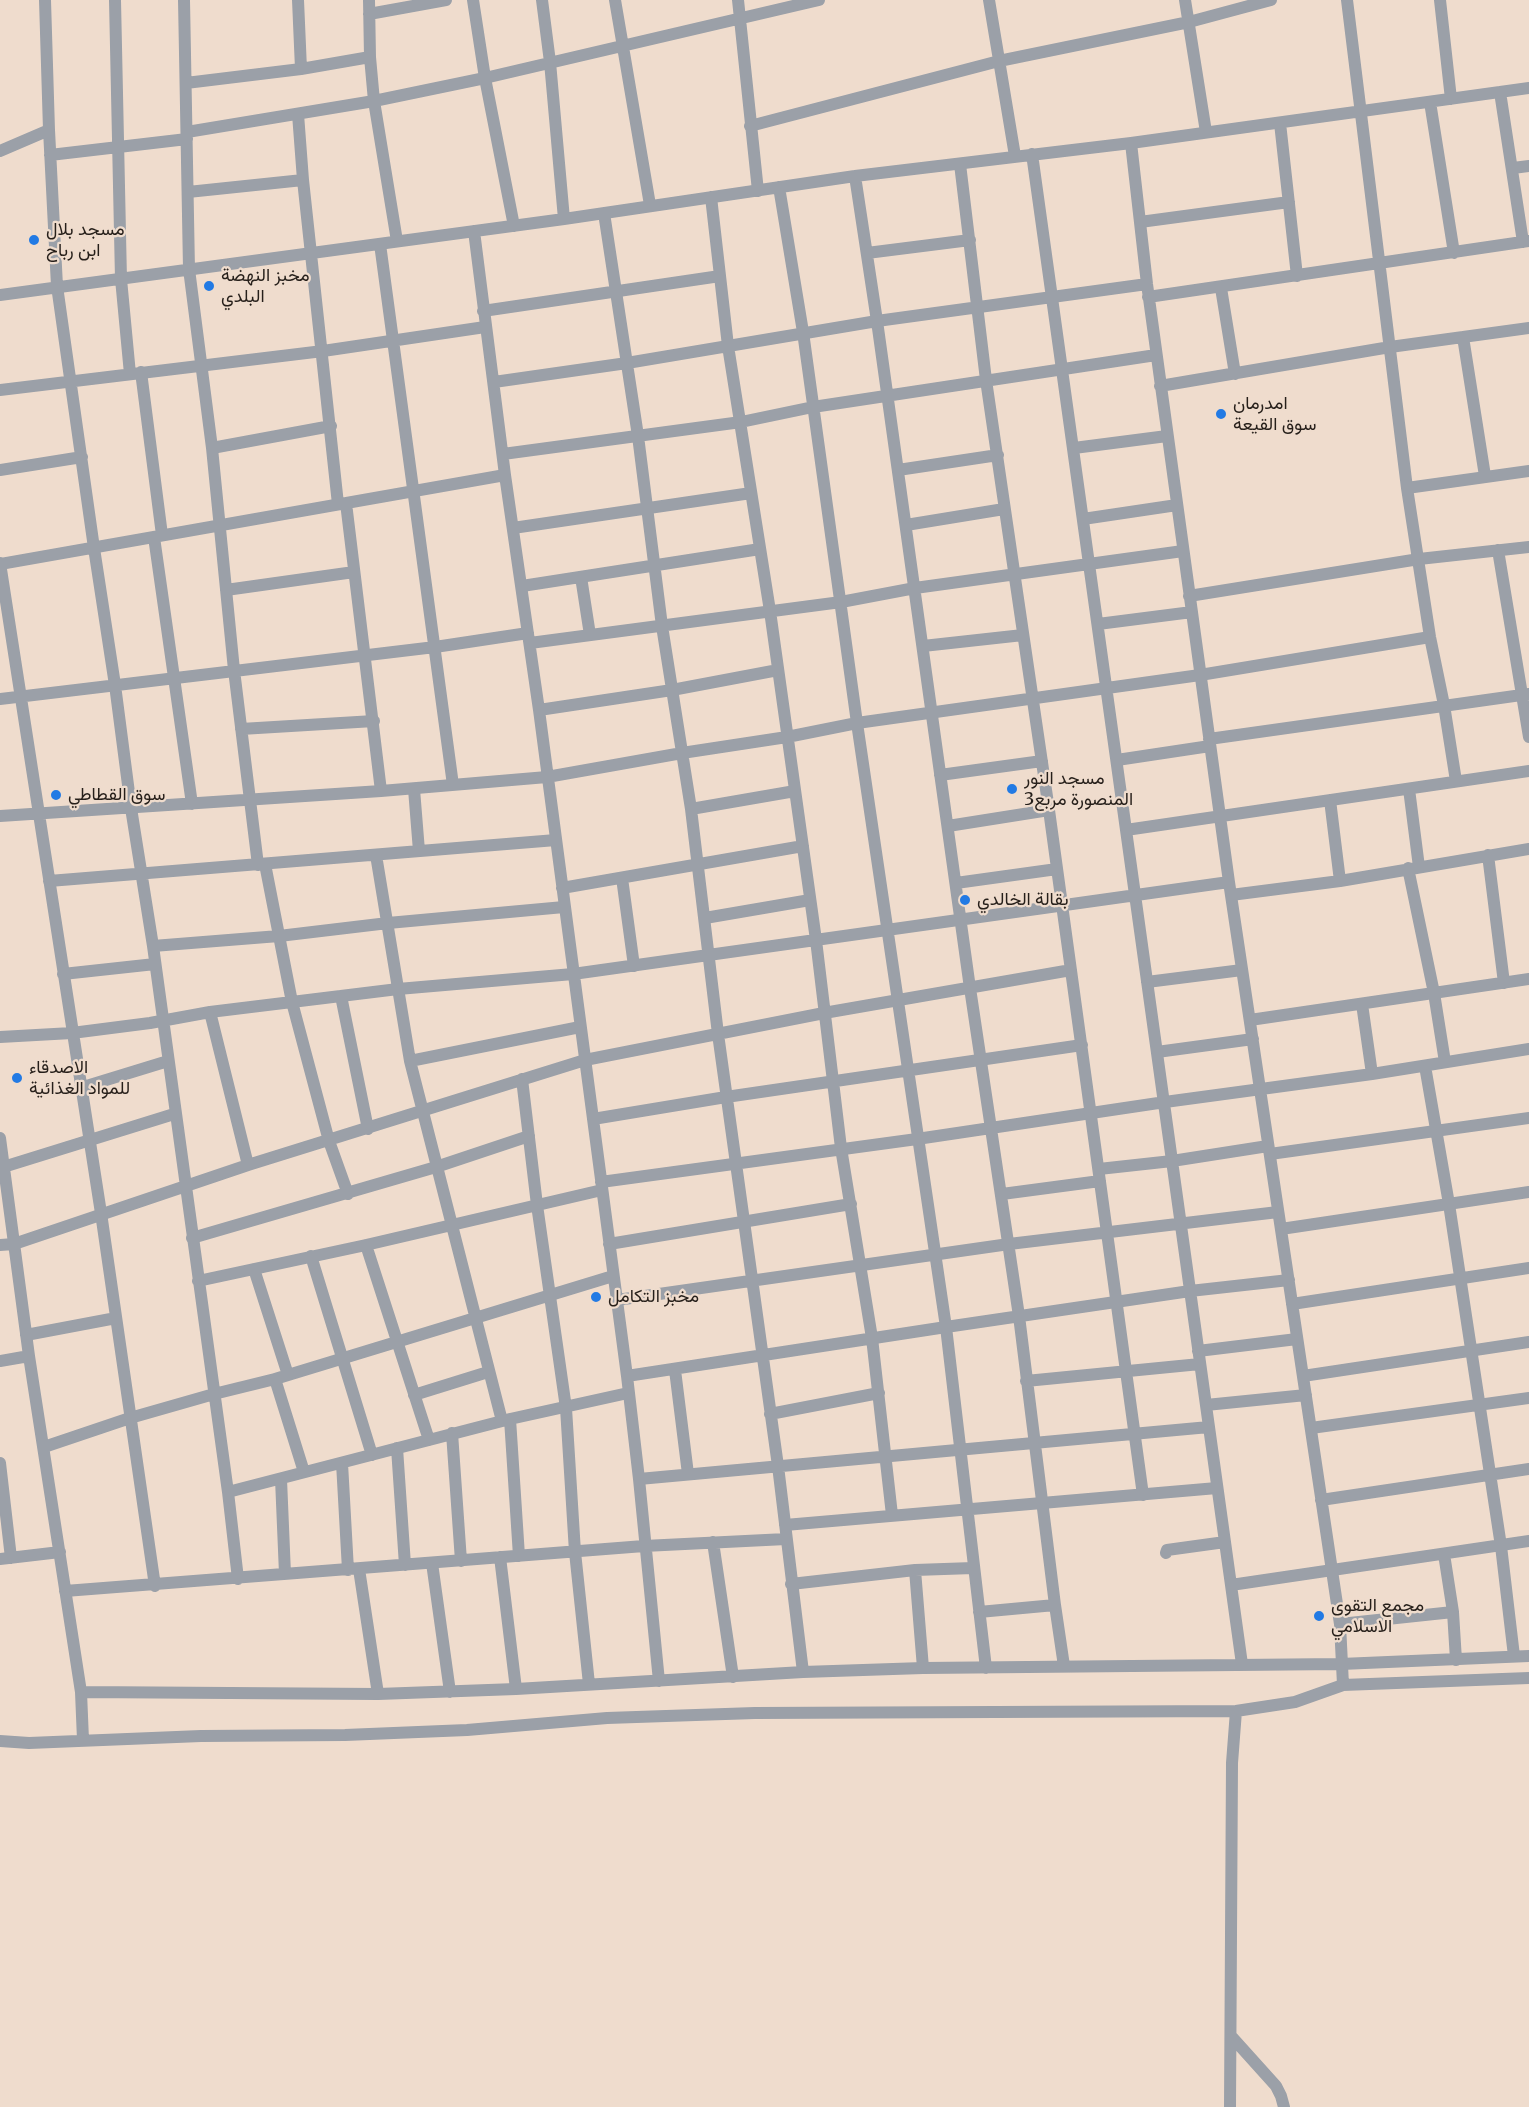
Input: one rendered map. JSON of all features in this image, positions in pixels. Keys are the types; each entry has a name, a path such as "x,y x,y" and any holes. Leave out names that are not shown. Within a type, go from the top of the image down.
{"street":[{"path":"45,0 57,286 93,548 153,946 238,1579"},
{"path":"115,0 121,279 136,373 192,804"},
{"path":"184,0 189,269 212,448 249,801 292,1002 329,1141 348,1194"},
{"path":"298,0 301,69"},
{"path":"369,0 370,57 374,101 397,241"},
{"path":"369,14 446,0"},
{"path":"473,0 485,78 514,226"},
{"path":"542,0 564,219"},
{"path":"615,0 621,46 650,205"},
{"path":"738,0 758,191"},
{"path":"50,155 187,135 374,101 485,78 819,0"},
{"path":"989,0 1016,156"},
{"path":"1185,0 1206,132"},
{"path":"750,126 999,62 1189,22 1271,0"},
{"path":"1347,0 1407,488 1430,638 1444,705 1456,782"},
{"path":"1440,0 1451,99"},
{"path":"186,83 301,69 370,57"},
{"path":"0,295 514,226 855,176 1280,123 1529,88"},
{"path":"1148,297 1526,242 1500,92"},
{"path":"1430,102 1454,253"},
{"path":"298,114 303,180 331,426 354,573 381,792"},
{"path":"1280,123 1297,276"},
{"path":"0,151 49,130"},
{"path":"1131,142 1146,284 1229,882 1340,1624 1343,1685"},
{"path":"1032,154 1050,297 1074,448 1242,1664"},
{"path":"960,164 986,380 1063,905 1143,1495"},
{"path":"1513,168 1529,166"},
{"path":"855,176 933,713 970,988 1002,1194 1064,1666"},
{"path":"188,192 303,180"},
{"path":"779,188 803,332 857,723 946,1327 986,1668"},
{"path":"711,196 728,346 770,611 816,940 842,1148 872,1338 892,1515"},
{"path":"1140,222 1289,202"},
{"path":"604,213 638,435 662,626 691,809 726,1097 778,1466 803,1672"},
{"path":"474,231 485,327 539,710 627,1376 659,1681"},
{"path":"867,253 970,240"},
{"path":"380,244 395,340 412,490 453,785"},
{"path":"483,311 720,276"},
{"path":"494,382 627,363 803,332 1146,284"},
{"path":"1221,288 1235,374"},
{"path":"0,390 323,351 485,327"},
{"path":"1160,386 1390,347 1529,328"},
{"path":"1463,337 1485,476"},
{"path":"503,454 741,422 813,407 1156,355"},
{"path":"212,448 331,426"},
{"path":"1074,448 1167,436"},
{"path":"898,470 998,455"},
{"path":"0,470 82,457"},
{"path":"1407,488 1529,471"},
{"path":"155,1586 101,1213 0,564 505,475"},
{"path":"513,528 752,493"},
{"path":"1083,519 1177,505"},
{"path":"906,525 1004,509"},
{"path":"1189,596 1419,559 1529,547"},
{"path":"522,586 759,549"},
{"path":"1498,550 1525,694 1529,737"},
{"path":"0,699 364,654 529,638 590,635 662,626 1183,551"},
{"path":"226,590 354,573"},
{"path":"581,578 590,635"},
{"path":"1098,624 1191,612"},
{"path":"923,646 1023,634"},
{"path":"0,816 381,792 547,777 857,723 1107,689 1430,638"},
{"path":"539,710 672,690 778,670"},
{"path":"1116,760 1444,705 1525,694"},
{"path":"242,729 374,721"},
{"path":"940,775 1042,761"},
{"path":"1126,830 1529,771"},
{"path":"414,789 419,851"},
{"path":"1409,789 1414,868 1445,1062"},
{"path":"691,809 795,791"},
{"path":"1330,800 1340,881"},
{"path":"948,826 1049,810"},
{"path":"49,881 556,840"},
{"path":"562,888 802,846"},
{"path":"1231,895 1340,881 1529,849"},
{"path":"376,855 410,1061 488,1372 506,1420 519,1556"},
{"path":"1488,855 1504,983"},
{"path":"956,883 1057,869"},
{"path":"622,878 634,966"},
{"path":"0,1037 72,1033 163,1021 210,1012 398,989 573,974 1229,882"},
{"path":"705,918 810,900"},
{"path":"153,946 279,936 388,923 564,907"},
{"path":"63,974 155,964"},
{"path":"0,1245 14,1244 248,1165 585,1060 824,1013 1071,970"},
{"path":"1147,982 1242,970"},
{"path":"1250,1020 1529,979"},
{"path":"341,996 368,1129"},
{"path":"1362,1004 1372,1074"},
{"path":"210,1012 248,1165"},
{"path":"410,1061 580,1027"},
{"path":"1157,1052 1252,1039"},
{"path":"593,1119 726,1097 1082,1046"},
{"path":"198,1281 537,1205 601,1186 842,1148 991,1129 1529,1049"},
{"path":"81,1088 168,1061"},
{"path":"1425,1066 1449,1204 1501,1546 1514,1656"},
{"path":"522,1079 537,1205 566,1408 574,1552 589,1684"},
{"path":"2,1168 174,1114"},
{"path":"1002,1194 1172,1161 1529,1118"},
{"path":"192,1238 348,1194 529,1136"},
{"path":"0,1138 2,1168 29,1356 81,1692 83,1740"},
{"path":"1281,1229 1529,1192"},
{"path":"609,1244 850,1204"},
{"path":"616,1300 1009,1244 1278,1212"},
{"path":"366,1245 429,1440"},
{"path":"310,1256 372,1455"},
{"path":"1292,1304 1529,1268"},
{"path":"254,1269 288,1375"},
{"path":"44,1448 130,1418 275,1379 613,1276"},
{"path":"627,1376 1019,1316 1289,1280"},
{"path":"26,1335 116,1318"},
{"path":"1026,1381 1126,1370 1297,1339"},
{"path":"1303,1376 1471,1350 1528,1346"},
{"path":"0,1361 29,1356"},
{"path":"675,1370 688,1474"},
{"path":"414,1395 488,1372"},
{"path":"275,1379 304,1472"},
{"path":"228,1492 452,1433 628,1393"},
{"path":"770,1414 879,1393"},
{"path":"1206,1405 1306,1395"},
{"path":"1311,1428 1529,1398"},
{"path":"639,1479 1209,1428"},
{"path":"452,1433 461,1561"},
{"path":"397,1448 405,1565"},
{"path":"0,1463 6,1558 60,1551"},
{"path":"342,1463 354,1569 378,1694"},
{"path":"1321,1500 1529,1470"},
{"path":"281,1479 285,1574"},
{"path":"784,1525 1217,1488"},
{"path":"65,1591 155,1586 644,1546 786,1539"},
{"path":"1231,1585 1529,1541"},
{"path":"713,1542 733,1677"},
{"path":"1166,1553 1167,1550 1225,1542"},
{"path":"1444,1554 1453,1612 1456,1660"},
{"path":"500,1557 516,1689"},
{"path":"432,1563 450,1692"},
{"path":"791,1584 915,1570 973,1568"},
{"path":"915,1570 923,1668"},
{"path":"979,1612 1055,1605"},
{"path":"1340,1624 1453,1612"},
{"path":"81,1692 378,1694 923,1668 1341,1664 1529,1656"},
{"path":"2,1742 201,1736 356,1735 467,1730 607,1718 755,1713 1236,1711 1295,1702 1343,1685 1529,1678"},
{"path":"1230,2107 1232,1763 1236,1711"},
{"path":"1231,2036 1276,2086 1284,2107"}],"place":[{"name":"مسجد بلال ابن رباح","path":"34,240"},
{"name":"مخبز النهضة البلدي","path":"209,286"},
{"name":"امدرمان سوق القيعة","path":"1221,414"},
{"name":"مسجد النور المنصورة مربع3","path":"1012,789"},
{"name":"سوق القطاطي","path":"56,795"},
{"name":"بقالة الخالدي","path":"965,900"},
{"name":"الاصدقاء للمواد الغذائية","path":"17,1078"},
{"name":"مخبز التكامل","path":"596,1297"},
{"name":"مجمع التقوى الاسلامي","path":"1319,1616"}]}
